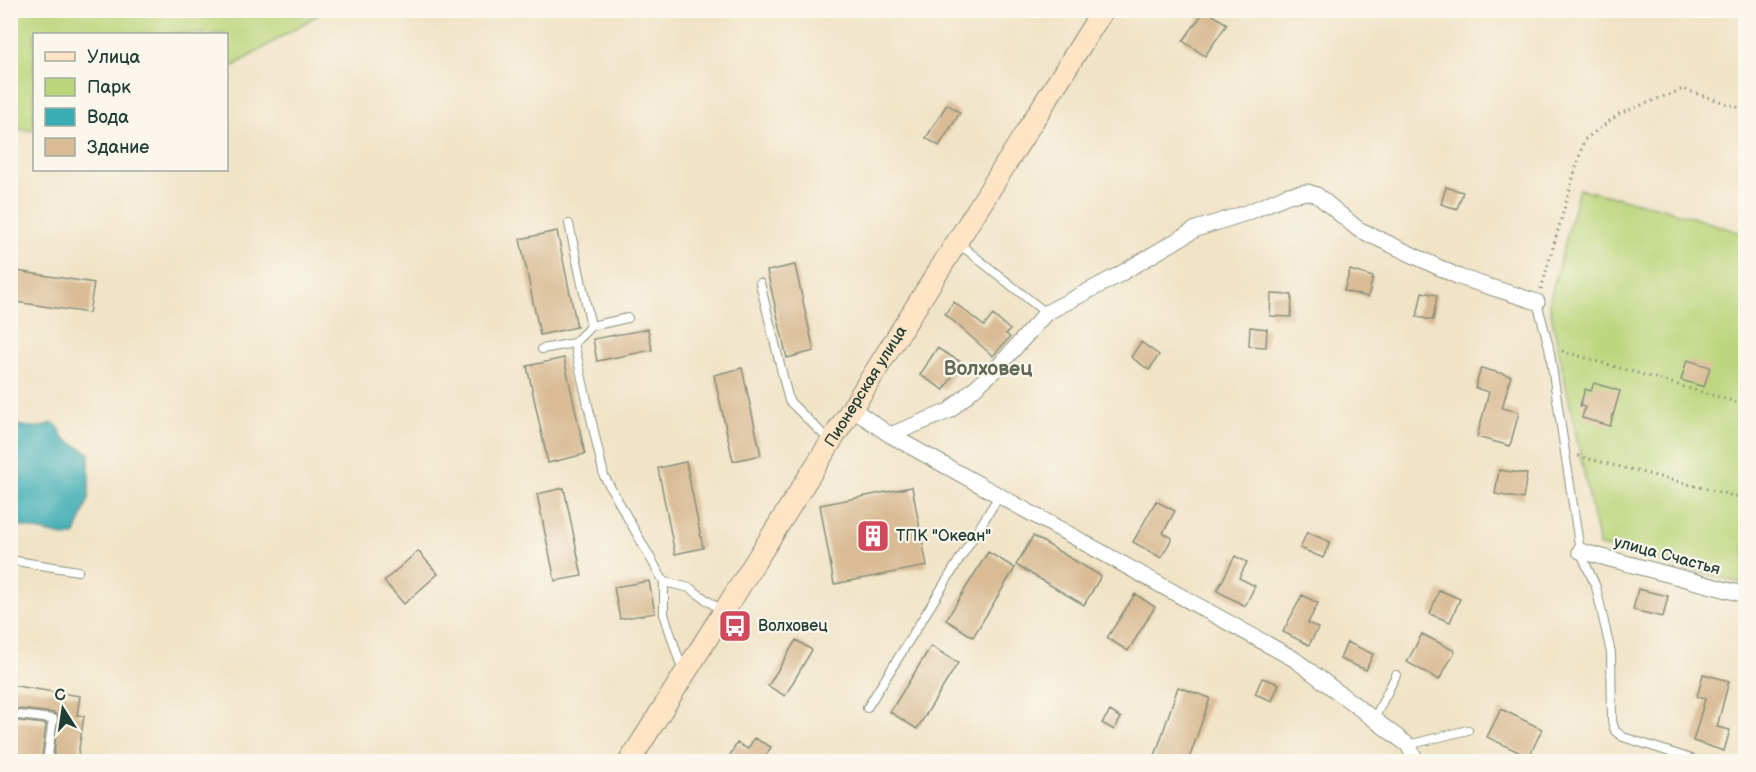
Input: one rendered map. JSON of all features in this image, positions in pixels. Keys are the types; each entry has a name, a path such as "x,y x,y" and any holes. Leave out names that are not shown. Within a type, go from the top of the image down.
{"street":[{"name":"Пионерская улица","path":"629,762 1102,10"},
{"path":"890,435 949,411 996,369 1046,313 1115,277 1196,229 1249,212 1288,195 1308,192 1317,195 1358,229 1459,277 1537,302"},
{"path":"851,408 890,435 1294,658 1408,746 1417,762"},
{"name":"улица Счастья","path":"1580,551 1746,595"}],"lane":[{"path":"569,224 591,326"},
{"path":"957,242 1046,313"},
{"path":"760,283 789,401 830,441"},
{"path":"1537,302 1549,347 1580,551 1596,587 1611,653 1611,706 1615,731 1623,737 1701,762"},
{"path":"542,349 574,342 591,326 628,318"},
{"path":"574,342 604,476 664,582 664,614 683,674"},
{"path":"867,708 999,496"},
{"path":"10,560 78,571"},
{"path":"664,582 690,588 723,612"},
{"path":"1374,719 1396,675"},
{"path":"10,714 53,719 47,762"},
{"path":"1408,746 1468,730"}],"path":[{"path":"1537,302 1584,140 1620,114 1683,89 1746,110"},
{"path":"1549,347 1746,405"},
{"path":"1565,453 1746,499"}],"green space":[{"path":"11,10 324,10 228,69 228,33 33,33 33,131 11,128"},
{"path":"1579,189 1663,208 1745,234 1745,584 1599,546 1549,303"}],"water":[{"path":"51,423 58,427 63,438 89,453 89,498 75,534 67,537 11,524 11,424 36,427"}],"building":[{"path":"1205,10 1227,24 1205,56 1183,41"},
{"path":"947,104 960,113 939,146 926,138"},
{"path":"1446,187 1463,192 1457,209 1441,204"},
{"path":"557,231 577,327 540,335 520,239"},
{"path":"795,265 814,351 787,358 767,271"},
{"path":"10,270 94,283 89,313 10,301"},
{"path":"1350,270 1373,277 1368,297 1344,291"},
{"path":"1422,292 1437,295 1433,320 1417,317"},
{"path":"1271,294 1292,295 1291,317 1270,316"},
{"path":"954,302 984,326 993,315 1010,330 1006,334 1010,337 993,356 945,314"},
{"path":"1250,327 1267,329 1266,347 1249,346"},
{"path":"648,329 652,350 597,361 593,339"},
{"path":"1141,342 1159,355 1149,370 1131,357"},
{"path":"937,348 961,362 944,390 920,375"},
{"path":"564,358 585,454 548,463 527,366"},
{"path":"1687,360 1710,367 1704,387 1681,380"},
{"path":"742,368 761,455 733,461 714,375"},
{"path":"1481,368 1511,376 1502,408 1519,412 1510,446 1477,437 1489,392 1475,388"},
{"path":"1594,383 1620,391 1610,426 1582,418 1585,407 1580,406 1585,389 1591,391"},
{"path":"686,462 703,548 675,554 658,468"},
{"path":"1499,470 1527,474 1523,499 1495,494"},
{"name":"ТПК \"Океан\"","path":"912,487 927,566 834,584 820,505"},
{"path":"564,488 582,576 555,581 537,494"},
{"path":"1156,501 1175,511 1163,533 1172,538 1161,558 1133,542"},
{"path":"1307,532 1330,542 1323,558 1300,548"},
{"path":"1033,536 1101,576 1084,605 1016,565"},
{"path":"418,551 438,574 404,604 384,581"},
{"path":"988,552 1015,568 973,637 946,620"},
{"path":"1235,556 1247,562 1239,578 1255,586 1245,606 1217,591"},
{"path":"649,581 655,613 620,619 614,587"},
{"path":"1638,589 1668,596 1663,617 1633,610"},
{"path":"1439,590 1460,599 1450,622 1430,614"},
{"path":"1135,594 1155,607 1128,651 1107,638"},
{"path":"1302,595 1318,603 1308,623 1318,628 1309,645 1283,632"},
{"path":"1422,634 1455,651 1439,680 1407,662"},
{"path":"796,640 812,650 785,696 768,686"},
{"path":"1347,642 1373,654 1366,670 1340,659"},
{"path":"931,646 958,663 917,729 890,712"},
{"path":"1703,674 1729,681 1717,727 1730,730 1724,751 1693,741 1705,699 1697,697"},
{"path":"1262,678 1279,684 1272,701 1255,694"},
{"path":"10,685 80,696 77,715 84,716 77,762 53,762 58,716 54,713 10,708"},
{"path":"1178,687 1210,698 1188,762 1153,762"},
{"path":"1501,709 1542,729 1529,757 1487,737"},
{"path":"1110,711 1121,718 1114,730 1102,723"},
{"path":"10,720 46,724 41,762 10,762"},
{"path":"754,738 771,747 764,759 768,762 726,762 737,743 748,749"}],"place":[{"name":"ТПК \"Океан\"","path":"873,536"},
{"name":"Волховец","path":"735,626"}],"district":[{"name":"Волховец","path":"988,369"}]}
